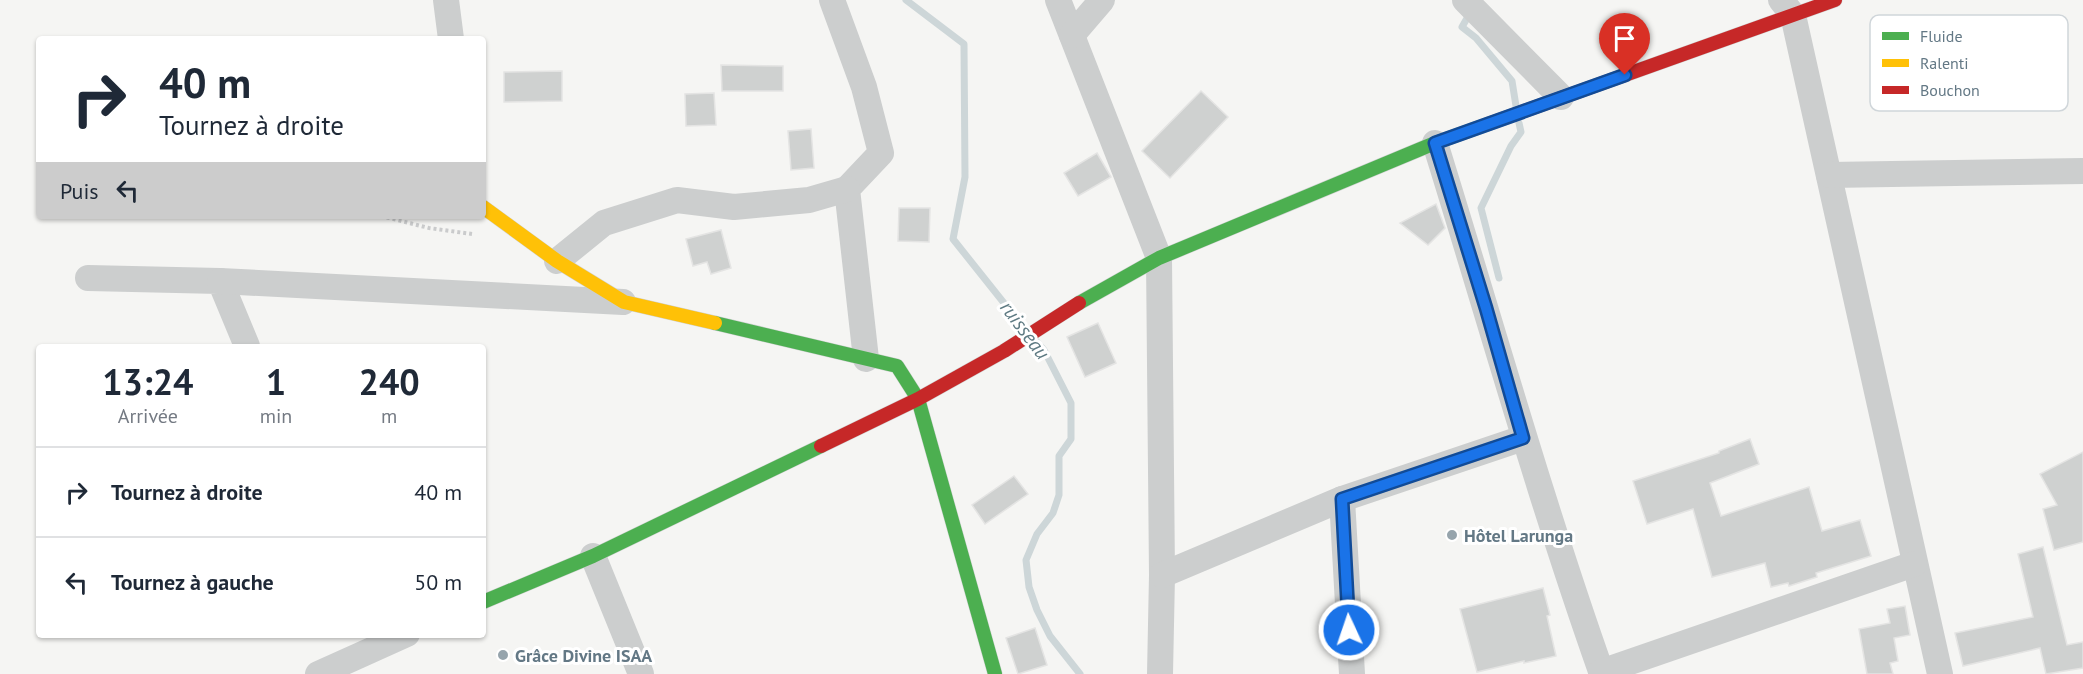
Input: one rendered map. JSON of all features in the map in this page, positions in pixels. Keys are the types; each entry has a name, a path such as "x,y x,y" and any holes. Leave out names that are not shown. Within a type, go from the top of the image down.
{"street":[{"path":"446,0 451,36"},
{"path":"557,261 604,223 676,200 734,207 809,200 846,189 881,153 864,87 832,0"},
{"path":"1058,0 1159,258 1162,575 1160,674"},
{"path":"1072,35 1102,0"},
{"path":"486,601 593,556 918,399 1004,351 1064,312 1159,258 1435,143 1561,98 1787,8 1835,0"},
{"path":"1472,7 1561,98"},
{"path":"1787,8 1829,174 1940,674"},
{"path":"1435,143 1523,438 1601,673 1914,564"},
{"path":"1829,174 2083,171"},
{"path":"846,189 866,359"},
{"path":"486,209 557,261 624,302"},
{"path":"88,278 220,281 624,302 897,366 918,399 995,674"},
{"path":"220,281 246,344"},
{"path":"1162,575 1342,499 1523,438"},
{"path":"1342,499 1352,674"},
{"path":"593,556 641,674"},
{"path":"318,674 368,642 388,638"}],"path":[{"path":"393,219 429,228 475,235 474,225"}],"building":[{"path":"721,65 783,66 783,91 722,91"},
{"path":"562,71 562,101 504,102 504,72"},
{"path":"1201,91 1228,117 1170,178 1142,151"},
{"path":"714,93 716,125 686,126 685,94"},
{"path":"811,129 814,168 791,170 788,131"},
{"path":"1097,153 1111,177 1078,196 1064,173"},
{"path":"1436,204 1445,228 1428,245 1400,223"},
{"path":"899,208 930,208 929,242 898,241"},
{"path":"721,230 731,268 711,274 707,262 693,266 686,239"},
{"path":"1098,323 1116,363 1085,377 1067,337"},
{"path":"1750,439 1759,464 1710,483 1721,516 1809,487 1822,531 1860,520 1871,556 1816,573 1817,577 1789,586 1788,583 1771,587 1765,563 1712,577 1693,509 1647,524 1633,481 1719,453 1719,451"},
{"path":"2083,452 2083,542 2054,550 2043,509 2057,505 2040,474"},
{"path":"1014,476 1028,494 985,524 972,505"},
{"path":"2043,547 2067,645 2083,642 2083,668 2046,674 2040,648 1963,666 1955,633 2033,617 2018,554"},
{"path":"1543,588 1550,615 1547,616 1556,656 1477,672 1460,609"},
{"path":"1905,606 1910,635 1894,638 1898,661 1890,663 1893,674 1867,674 1859,629 1890,623 1887,609"},
{"path":"1035,628 1047,665 1018,674 1006,638"}],"waterway":[{"name":"ruisseau","path":"906,0 964,44 965,177 953,239 1023,327"},
{"name":"ruisseau","path":"1470,13 1462,27 1476,38 1512,81 1516,106"},
{"name":"ruisseau","path":"1499,278 1481,208 1511,146 1521,132 1519,123"},
{"name":"ruisseau","path":"1037,342 1044,350 1071,403 1071,439 1059,456 1059,495 1053,513 1037,534 1026,560 1029,587 1050,636 1080,674"}],"traffic: fast":[{"path":"1079,303 1159,258 1435,143 1488,124"},
{"path":"715,323 897,366 918,399 995,674"},
{"path":"486,601 593,556 821,446"}],"traffic: slow":[{"path":"486,209 557,261 624,302 715,323"}],"traffic: jam":[{"path":"1488,124 1835,0"},
{"path":"821,446 918,399 1004,351 1079,303"}],"place":[{"name":"Hôtel Larunga","path":"1452,535"},
{"name":"Grâce Divine ISAA","path":"503,655"}],"route":[{"path":"1349,630 1342,499 1523,438 1435,143 1625,75"}]}
